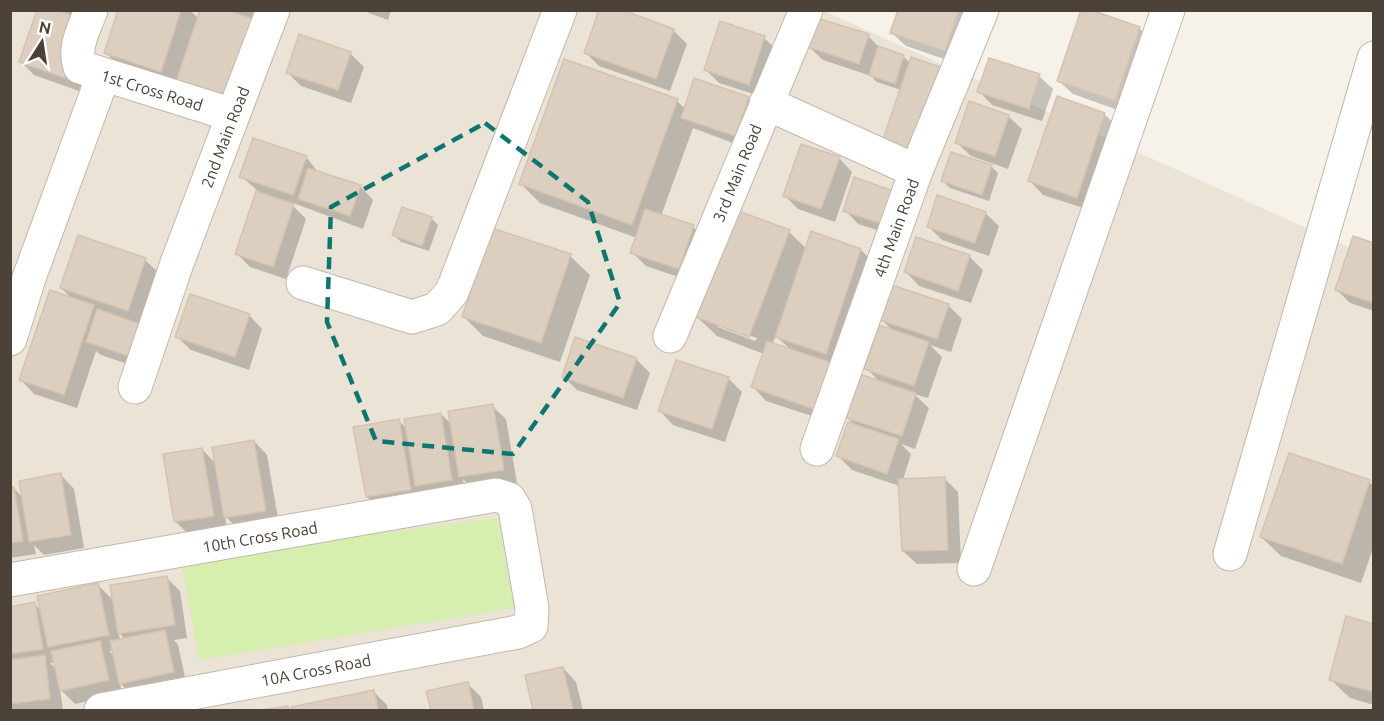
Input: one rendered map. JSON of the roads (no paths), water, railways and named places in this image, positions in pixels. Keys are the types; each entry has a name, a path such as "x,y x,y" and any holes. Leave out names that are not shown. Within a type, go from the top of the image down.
{"street":[{"name":"1st Cross Road","path":"91,10 78,43 77,57 80,67 233,115"},
{"name":"2nd Main Road","path":"135,387 177,264 273,10"},
{"path":"303,283 412,317 437,309 452,292 560,10"},
{"name":"3rd Main Road","path":"670,336 806,10"},
{"name":"4th Main Road","path":"817,449 916,171 982,10"},
{"path":"974,569 1168,10"},
{"path":"1230,554 1374,58"},
{"path":"10,339 29,278 103,75"},
{"path":"766,103 916,171"},
{"name":"10th Cross Road","path":"10,580 496,495 509,499 515,509 531,608 531,626"},
{"name":"10A Cross Road","path":"101,711 518,632 531,626"}]}
